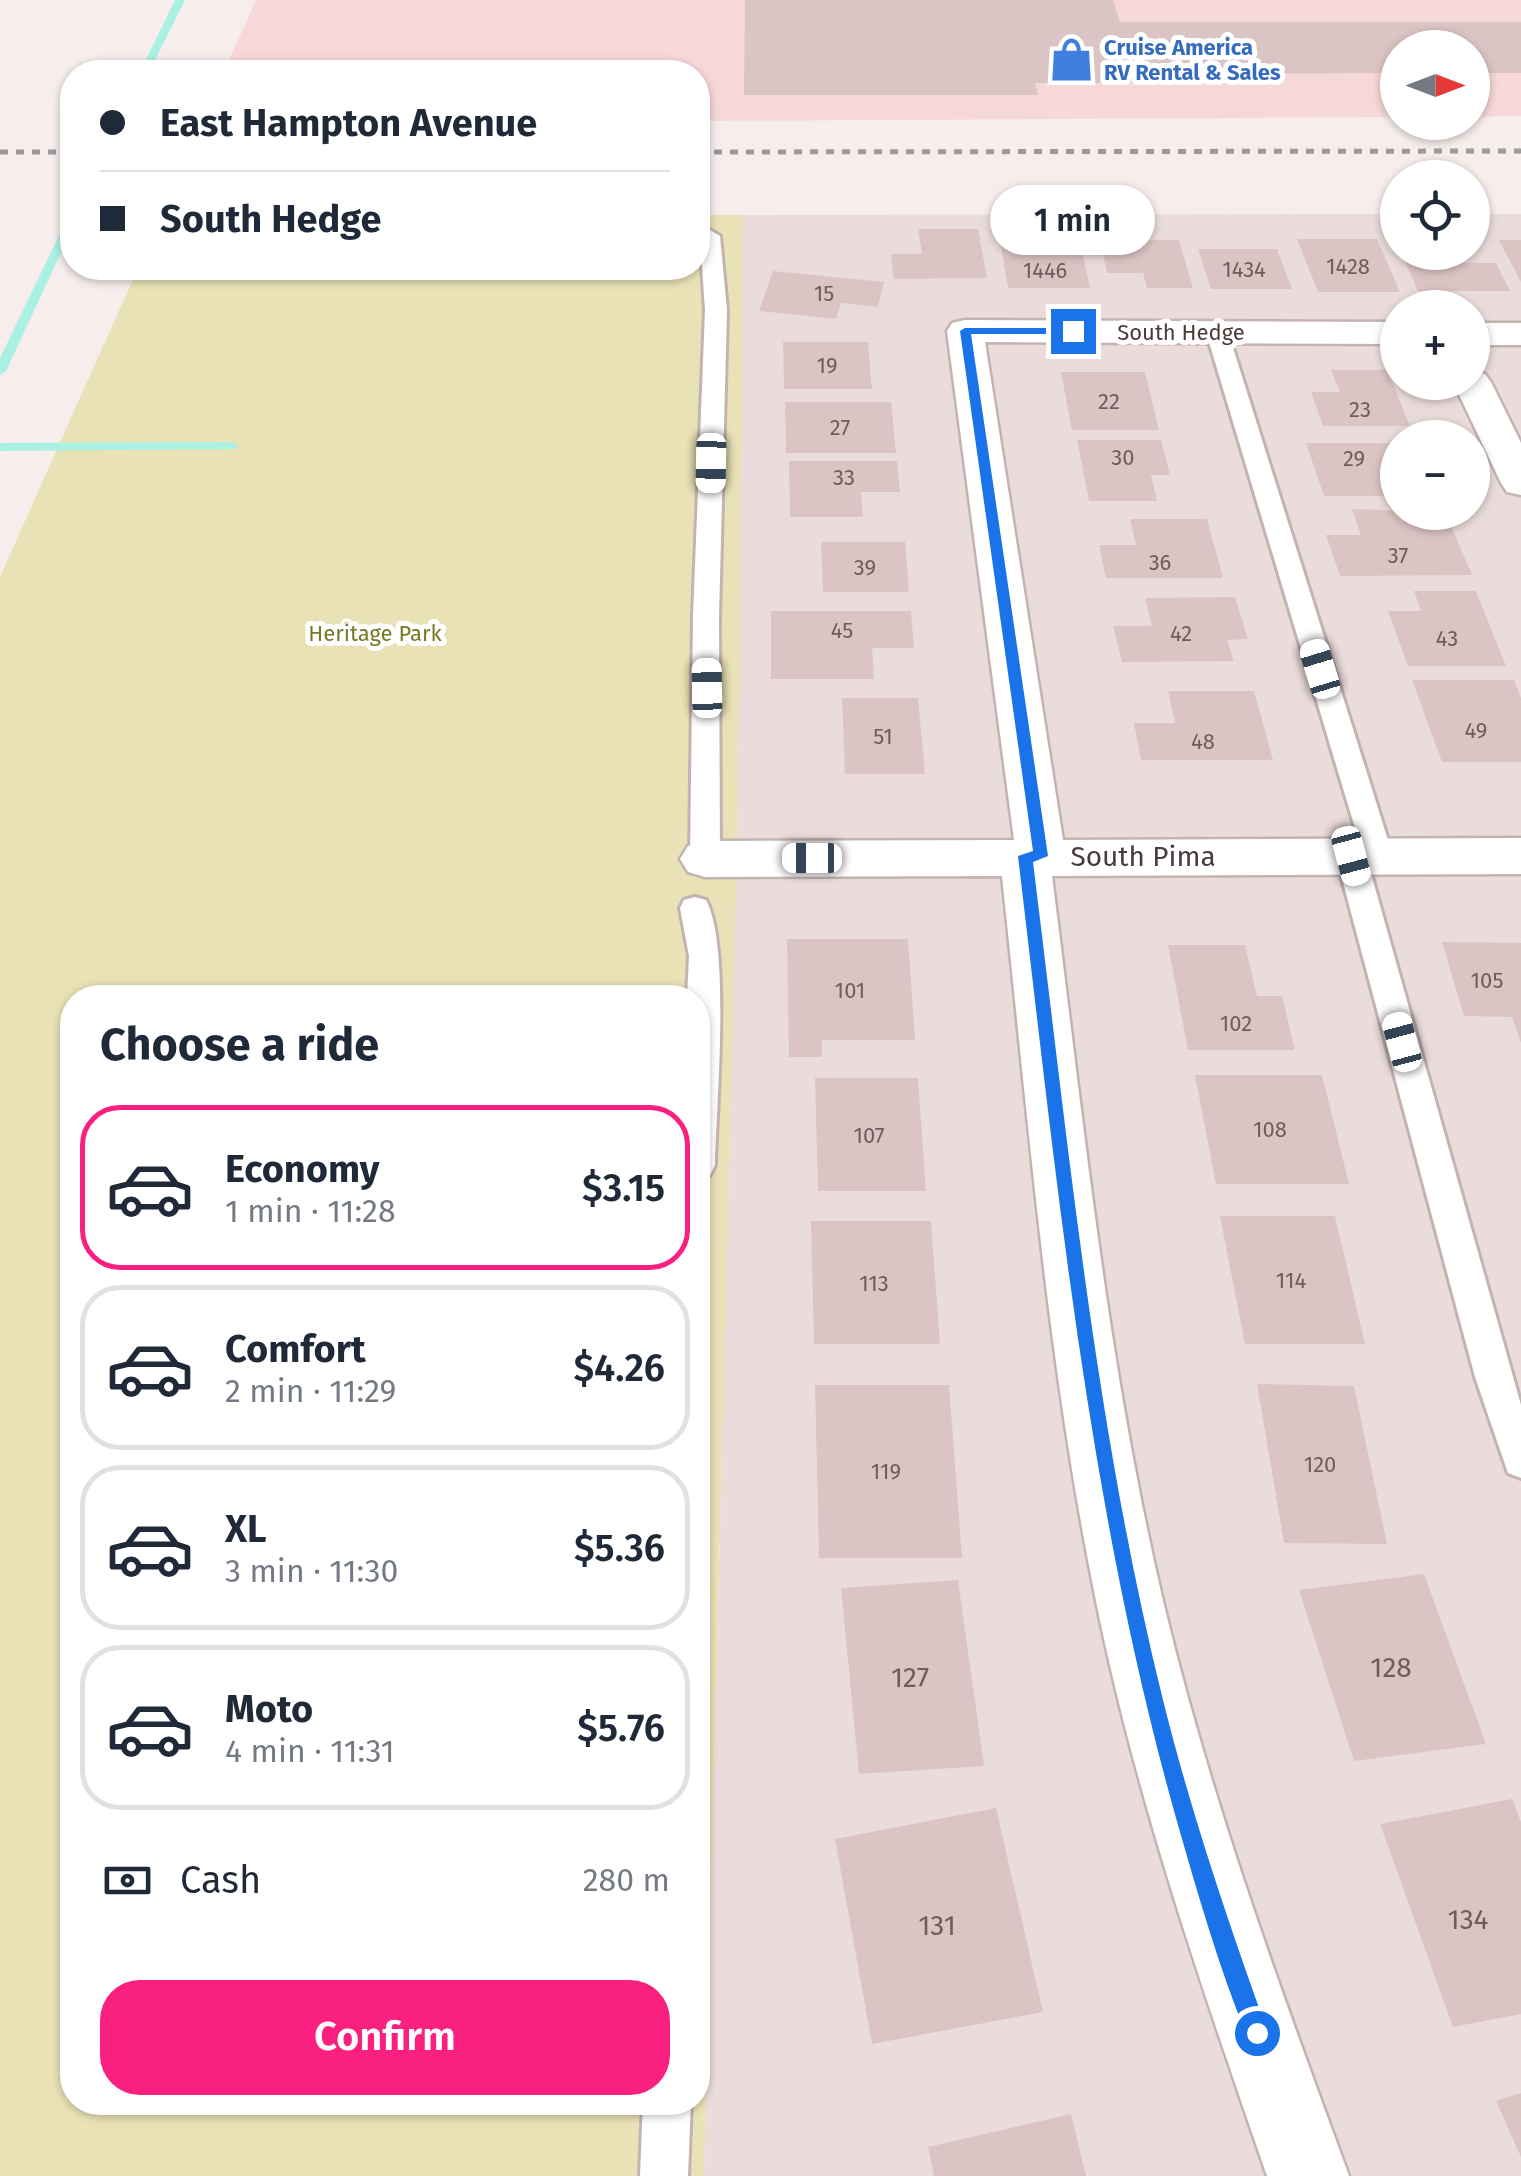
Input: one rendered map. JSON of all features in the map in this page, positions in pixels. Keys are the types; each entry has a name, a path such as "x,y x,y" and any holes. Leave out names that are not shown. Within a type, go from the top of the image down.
{"street":[{"name":"South Hedge","path":"1033,856 965,331 1380,333"},
{"path":"1490,334 1521,334"},
{"path":"1481,400 1521,483"},
{"path":"1033,856 1085,1343 1113,1511 1153,1700 1218,1926 1308,2176"},
{"name":"South Pima","path":"705,859 1521,856"}],"lane":[{"path":"705,859 706,617 716,310 710,236"},
{"path":"1217,332 1364,856 1493,1376 1521,1460"},
{"path":"695,908 704,956 703,985"},
{"path":"664,2176 666,2115"}],"shaded area":[{"path":"256,0 1521,0 1521,116 1490,117 1490,30 1380,30 1380,117 710,121 710,60 229,60"},
{"path":"1380,214 1380,270 1490,270 1490,214 1521,214 1521,2176 704,2176 706,2115 710,2115 710,1933 738,801 743,215"}],"green space":[{"name":"Heritage Park","path":"710,215 743,215 738,801 710,1933 710,985 60,985 60,2115 706,2115 704,2176 0,2176 0,577 133,280 710,280"}],"building":[{"name":"Cruise America RV Rental & Sales","path":"745,0 1113,0 1120,22 1521,22 1521,73 1490,73 1490,30 1380,30 1380,73 1133,74 1136,83 1035,83 1038,95 744,95"},
{"path":"918,229 978,229 987,278 894,279 891,254 922,254"},
{"path":"1297,239 1377,239 1380,270 1390,270 1399,290 1380,292 1318,292"},
{"path":"1000,240 1051,240 1053,252 1082,252 1090,288 1008,288"},
{"path":"1100,240 1179,240 1193,288 1147,288 1143,273 1107,273"},
{"path":"1499,240 1521,240 1521,282"},
{"path":"1198,249 1277,249 1292,289 1211,289"},
{"path":"1490,263 1496,263 1510,291 1490,290 1418,290 1409,270 1490,270"},
{"path":"773,271 884,282 878,307 841,303 836,319 759,311"},
{"path":"783,342 868,342 872,389 784,389"},
{"path":"1331,370 1380,370 1380,400 1399,400 1408,420 1380,420 1380,426 1323,426 1311,392 1340,392"},
{"path":"1061,372 1145,372 1159,430 1072,430"},
{"path":"785,402 891,402 896,453 786,453"},
{"path":"1077,440 1161,440 1170,475 1151,475 1157,501 1089,501"},
{"path":"1306,443 1380,443 1380,496 1324,496"},
{"path":"789,461 897,461 900,492 861,492 863,517 790,517"},
{"path":"1352,509 1380,510 1380,530 1453,530 1472,575 1340,576 1326,535 1361,535"},
{"path":"1130,519 1207,519 1223,578 1106,578 1099,545 1136,545"},
{"path":"821,542 905,542 909,592 823,592"},
{"path":"1414,591 1476,591 1506,666 1408,666 1388,611 1421,611"},
{"path":"1235,597 1248,639 1227,640 1234,661 1122,662 1113,626 1152,626 1145,598"},
{"path":"771,611 911,611 914,648 872,648 874,679 771,679"},
{"path":"1412,680 1514,680 1521,698 1521,762 1442,762"},
{"path":"1168,691 1254,691 1273,760 1141,760 1134,723 1175,723"},
{"path":"842,698 918,698 925,774 845,774"},
{"path":"787,939 908,939 915,1040 822,1040 822,1057 789,1057"},
{"path":"1442,942 1521,943 1521,1043 1512,1017 1464,1016"},
{"path":"1168,945 1245,945 1257,996 1282,996 1295,1050 1188,1050"},
{"path":"1195,1075 1322,1075 1349,1184 1216,1184"},
{"path":"815,1078 918,1078 926,1191 818,1191"},
{"path":"1220,1216 1335,1216 1365,1344 1245,1344"},
{"path":"811,1221 931,1221 940,1344 814,1344"},
{"path":"1257,1384 1354,1386 1387,1544 1284,1543"},
{"path":"815,1385 949,1385 962,1558 819,1558"},
{"path":"1424,1574 1486,1744 1354,1761 1299,1590"},
{"path":"958,1580 984,1766 859,1774 841,1588"},
{"path":"1512,1799 1521,1822 1521,2014 1453,2027 1380,1824"},
{"path":"996,1808 1043,2012 872,2044 835,1839"},
{"path":"1521,2093 1521,2157 1496,2101"},
{"path":"1071,2114 1086,2176 934,2176 928,2147"}],"waterway":[{"path":"150,60 180,0"},
{"path":"0,371 60,244"},
{"path":"0,447 232,446"}],"railway":[{"path":"710,152 1521,151"},
{"path":"0,152 60,152"}],"place":[{"name":"Cruise America RV Rental & Sales","path":"1071,60"}],"route":[{"path":"1073,331 965,331 1041,856 1025,856 1085,1343 1113,1511 1153,1700 1218,1926 1257,2033"}]}
